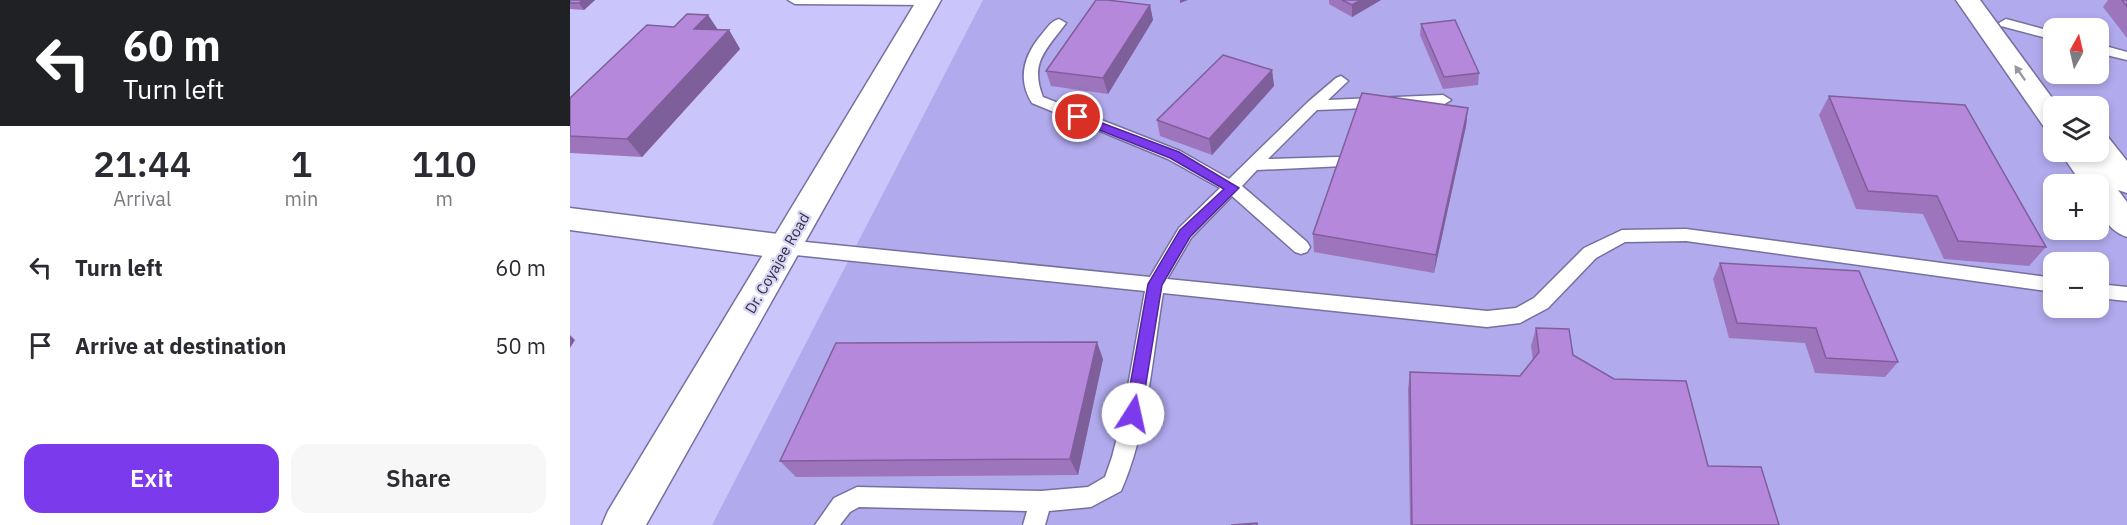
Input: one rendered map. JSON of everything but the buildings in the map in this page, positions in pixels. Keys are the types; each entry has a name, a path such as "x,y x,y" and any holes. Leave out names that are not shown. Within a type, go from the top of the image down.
{"street":[{"path":"1968,0 2043,106"},
{"path":"1990,0 2062,96"},
{"name":"Dr. Coyajee Road","path":"623,525 928,1"},
{"path":"2109,158 2127,182"},
{"path":"2082,162 2127,225"},
{"path":"570,219 786,247"}],"lane":[{"path":"795,0 928,1"},
{"path":"1059,23 1044,39 1034,56 1028,76 1037,100 1174,155 1233,188 1301,247"},
{"path":"2006,23 2043,33"},
{"path":"2109,51 2127,56"},
{"path":"826,525 842,505 857,497 1041,501 1091,497 1113,484 1124,457 1155,284 1185,233 1233,188 1313,105 1341,81"},
{"path":"1313,105 1443,100"},
{"path":"1255,165 1338,162"},
{"path":"786,247 1487,319 1520,315 1541,303 1590,253 1622,236 1686,235 2043,284"},
{"path":"2109,292 2127,294"},
{"path":"1034,525 1041,501"}],"shaded area":[{"path":"983,0 2127,0 2127,525 712,525"}],"route":[{"path":"1078,117 1174,155 1233,188 1185,233 1155,284 1133,414"}]}
